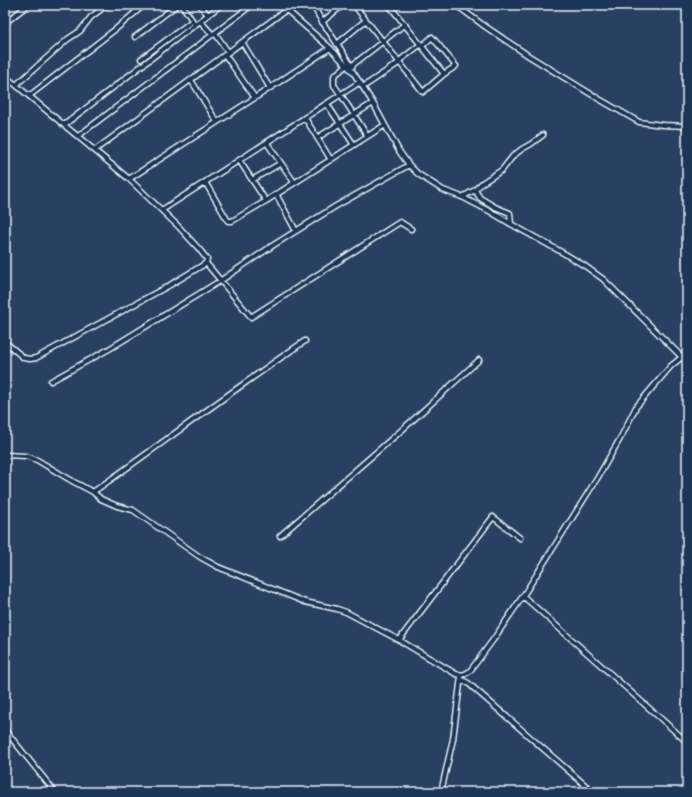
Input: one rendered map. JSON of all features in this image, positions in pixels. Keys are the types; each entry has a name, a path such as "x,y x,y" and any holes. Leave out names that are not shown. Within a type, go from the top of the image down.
{"street":[{"path":"5,22 28,5"},
{"path":"16,86 68,39 80,31 91,17 107,5"},
{"path":"29,96 144,5"},
{"path":"135,38 177,5"},
{"path":"182,5 195,25"},
{"path":"200,5 208,15"},
{"path":"64,125 220,5"},
{"path":"78,136 252,5"},
{"path":"281,5 349,66"},
{"path":"313,5 322,22 342,51 349,66 373,104 399,151 409,165 418,174 443,190 462,197 491,212 570,257 603,279 687,362"},
{"path":"322,22 343,5"},
{"path":"354,5 383,41 399,62 423,92 456,66 432,37 399,62 363,88"},
{"path":"389,5 444,74"},
{"path":"456,5 529,56 639,122 656,125 687,126"},
{"path":"95,150 286,10"},
{"path":"5,14 10,19"},
{"path":"337,44 366,20"},
{"path":"142,59 192,21"},
{"path":"200,21 214,34 255,98"},
{"path":"367,135 334,85 334,76 404,24"},
{"path":"242,42 270,88"},
{"path":"130,179 330,48"},
{"path":"5,76 130,179 162,210 200,249 206,258 206,263 251,317 400,222 411,229"},
{"path":"190,80 217,122"},
{"path":"162,210 360,82"},
{"path":"327,104 354,144"},
{"path":"317,138 373,104"},
{"path":"305,118 331,160"},
{"path":"206,182 230,222 266,201 331,160 367,135 385,125"},
{"path":"462,197 475,190 482,183 502,170 513,156 543,135"},
{"path":"267,142 294,182"},
{"path":"239,160 266,201"},
{"path":"252,180 281,163"},
{"path":"51,381 109,349 220,281 296,231 409,165"},
{"path":"475,190 480,198 495,207 510,213 511,224"},
{"path":"276,194 296,231"},
{"path":"5,342 24,358 33,359 170,285 206,263"},
{"path":"93,492 239,386 305,341"},
{"path":"461,677 470,671 523,596 598,478 636,407 667,371 682,357"},
{"path":"280,536 403,429 479,360"},
{"path":"5,455 26,456 37,460 93,492 101,499 136,512 200,557 218,567 305,602 337,608 399,640 461,677 593,792"},
{"path":"399,640 493,517 520,538"},
{"path":"523,596 687,742"},
{"path":"441,792 453,739 461,677"},
{"path":"5,730 55,792"}]}
